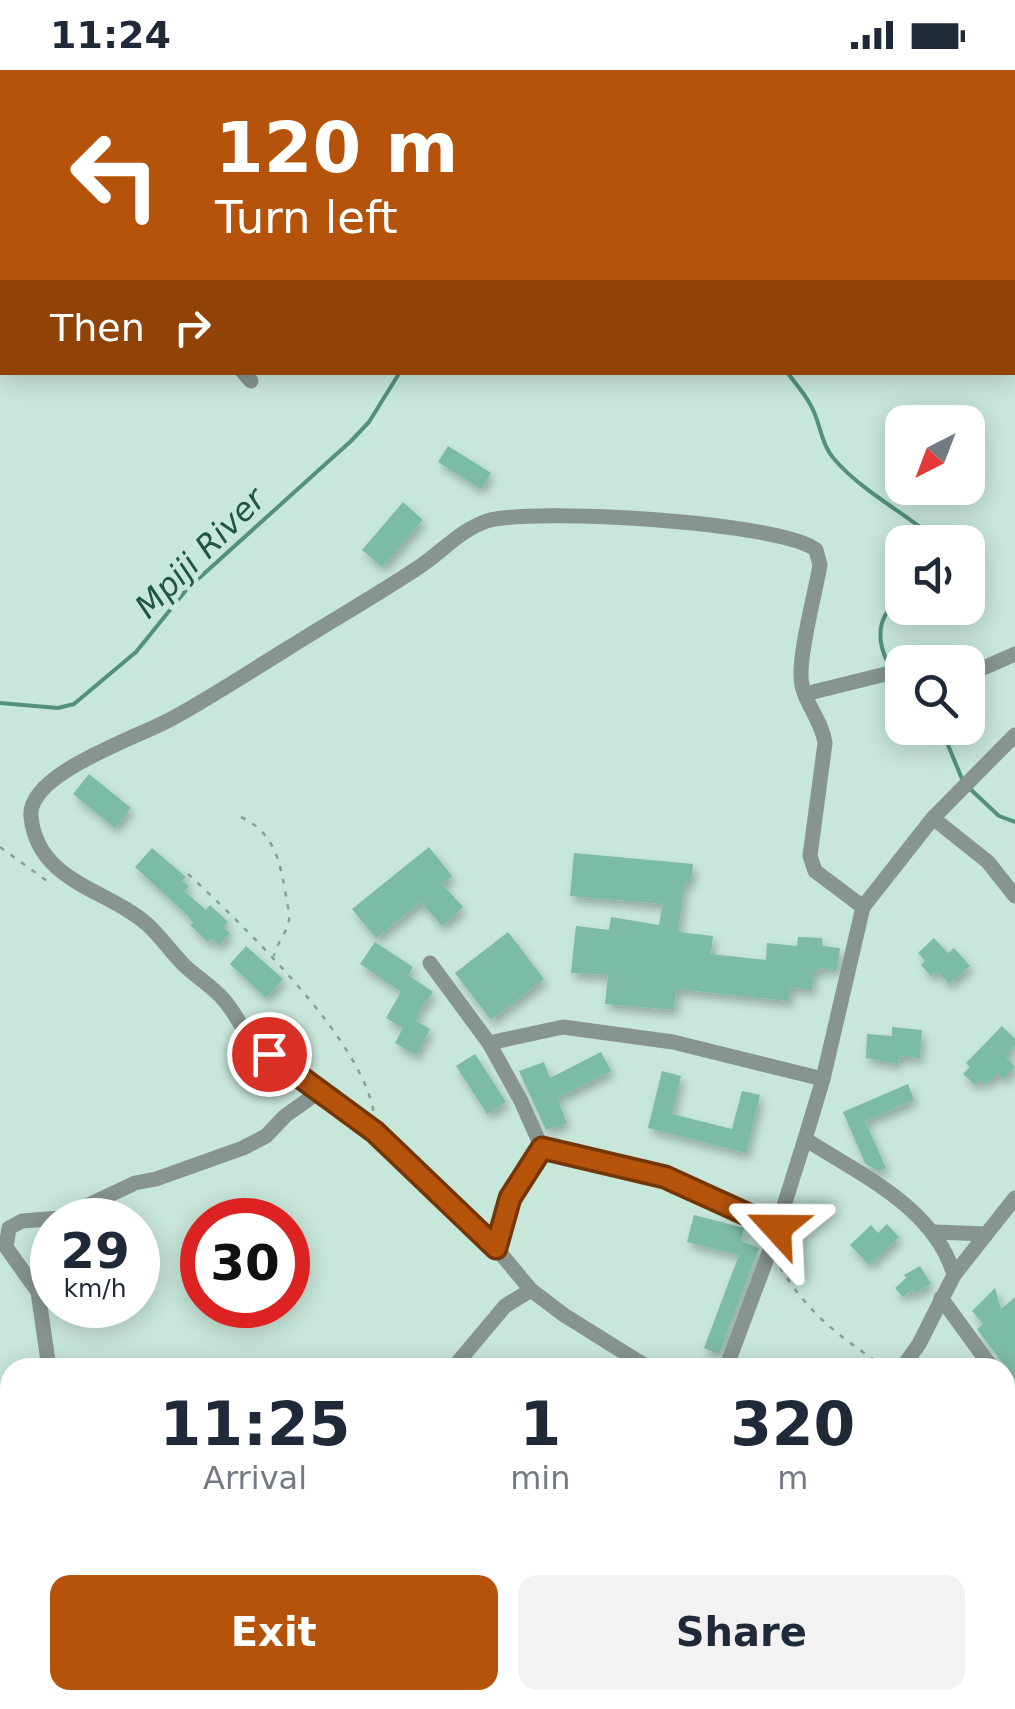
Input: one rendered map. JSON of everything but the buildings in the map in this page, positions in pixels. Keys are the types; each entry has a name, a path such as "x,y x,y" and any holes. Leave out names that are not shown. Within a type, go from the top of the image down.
{"street":[{"path":"633,1358 531,1290 496,1248 375,1132 269,1054 260,1058 224,1000 184,965 147,923 48,862 32,824 34,798 44,784 173,719 421,566 465,531 490,520 556,515 723,527 808,544 816,550 820,565 800,675 823,728 825,742 810,856 814,871 862,907"},
{"path":"985,667 1015,654"},
{"path":"805,694 885,674"},
{"path":"730,1358 770,1250 824,1079 862,907 933,818 1015,735"},
{"path":"933,818 988,862 1015,896"},
{"path":"430,963 489,1042 542,1148"},
{"path":"489,1042 563,1026 672,1042 824,1079"},
{"path":"48,1358 38,1292 6,1246 9,1228 22,1221 60,1218 135,1183 156,1180 242,1148 266,1136 285,1116 320,1091"},
{"path":"806,1139 901,1201 935,1232 948,1251 954,1275"},
{"path":"496,1248 510,1198 542,1148"},
{"path":"542,1148 665,1177 777,1228"},
{"path":"909,1358 954,1275 1015,1198"},
{"path":"935,1232 986,1234"},
{"path":"461,1358 505,1306 531,1290"},
{"path":"941,1298 985,1358"}],"path":[{"path":"241,817 269,839 279,857 290,921 276,943 273,958"},
{"path":"0,847 47,881 61,873"},
{"path":"188,874 273,958 343,1044 358,1068 374,1110 375,1132"},
{"path":"770,1250 801,1300 832,1330 872,1358"}],"waterway":[{"name":"Mpiji River","path":"0,703 58,708 74,704 136,652 187,589 351,441 369,422 398,375"},
{"name":"Mpiji River","path":"789,375 810,404 835,460 859,483 917,525"},
{"name":"Mpiji River","path":"885,617 881,639 885,655"},
{"name":"Mpiji River","path":"948,745 962,779"},
{"name":"Mpiji River","path":"968,787 999,816 1015,822"}],"route":[{"path":"269,1054 375,1132 496,1248 510,1198 542,1148 665,1177 777,1228"}]}
